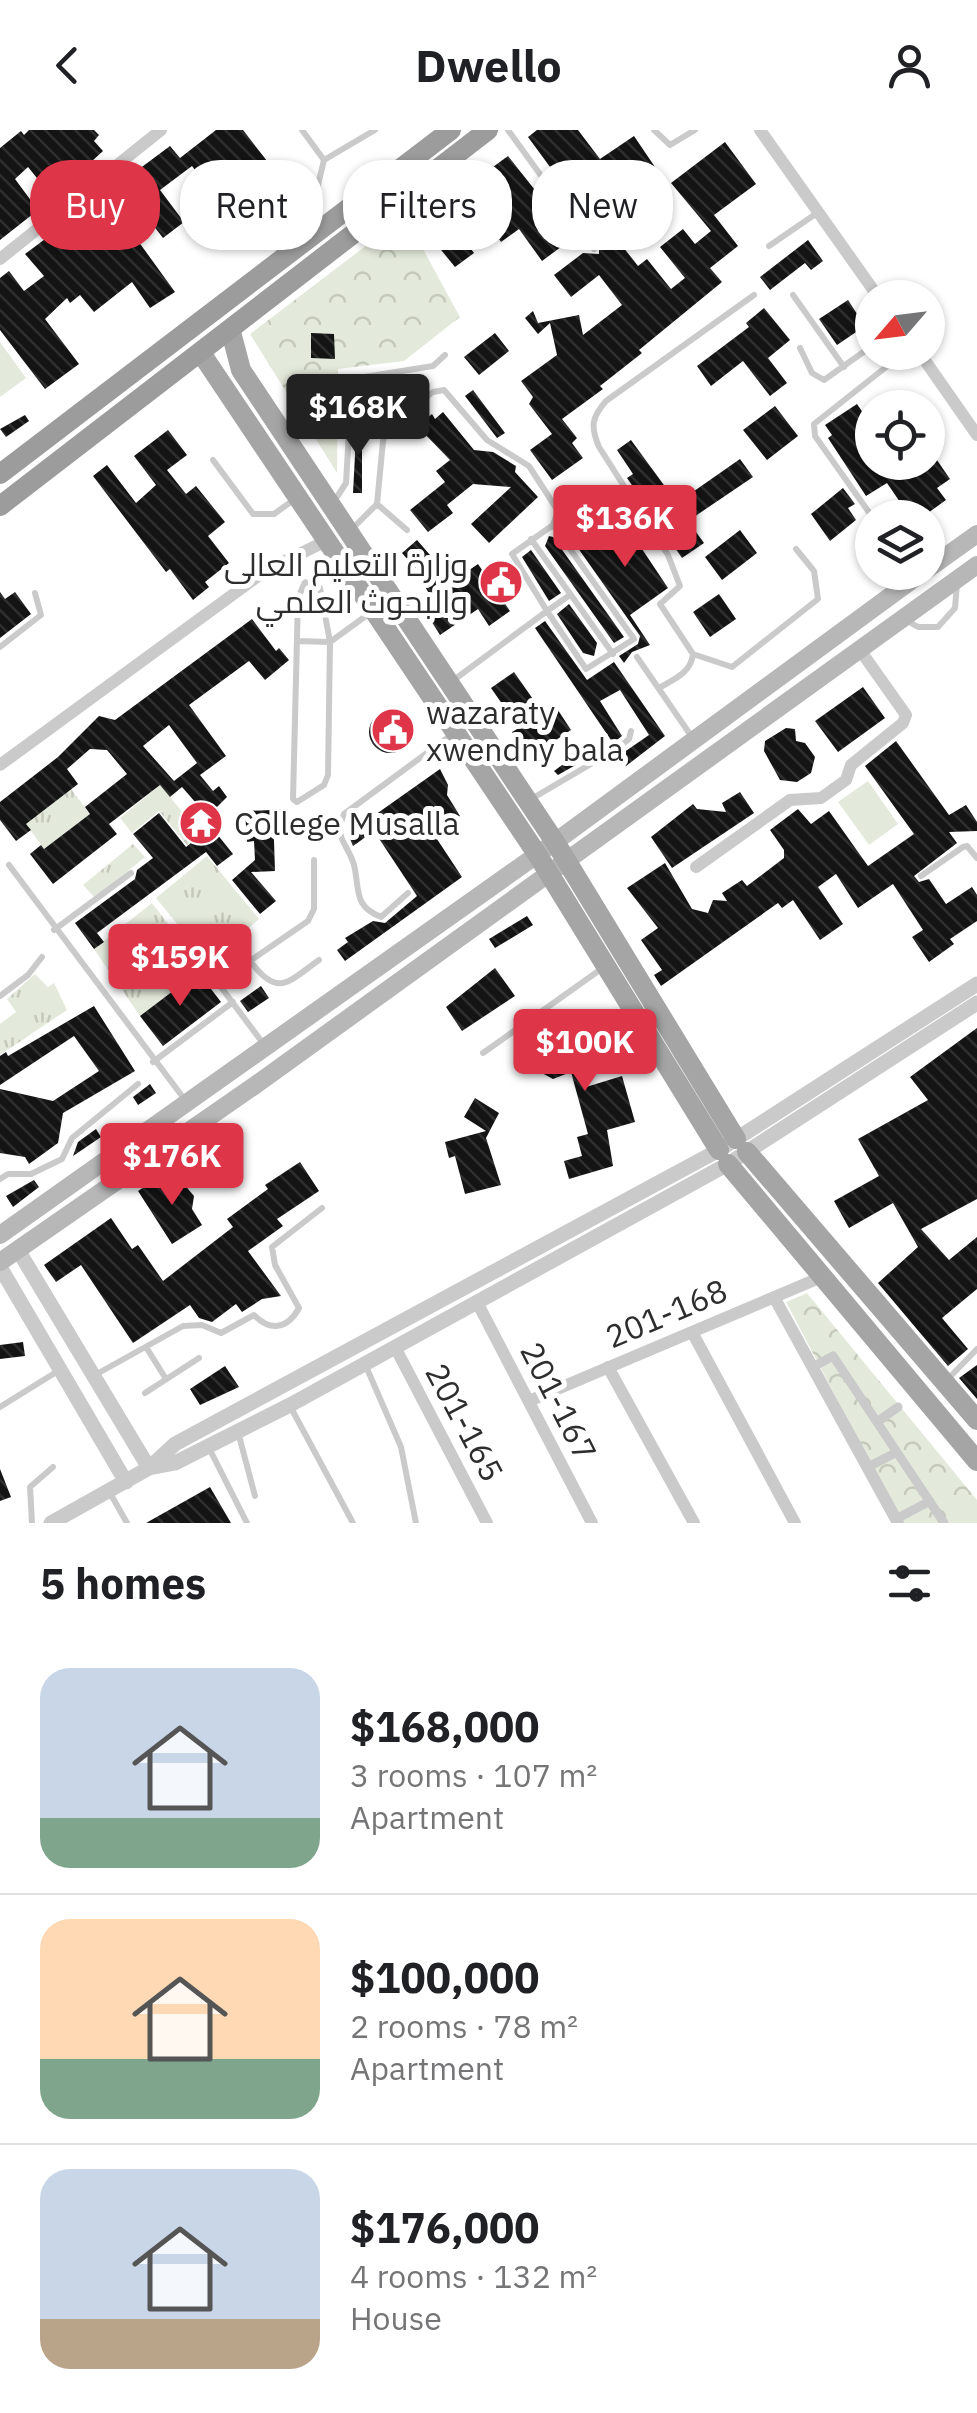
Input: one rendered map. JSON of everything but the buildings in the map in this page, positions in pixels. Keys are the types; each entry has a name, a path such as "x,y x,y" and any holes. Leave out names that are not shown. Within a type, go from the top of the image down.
{"highway":[{"path":"323,225 449,130"},
{"path":"0,506 231,332 488,130"},
{"path":"0,474 291,250"}],"main road":[{"path":"231,332 237,362 332,506 340,536"},
{"path":"201,353 300,495 340,536 456,732 552,857 733,1151 977,1420"},
{"path":"218,374 225,365 237,362"},
{"path":"945,556 977,534"},
{"path":"2,1228 860,650 977,565"},
{"path":"0,1265 552,857 694,741 897,590"},
{"path":"888,597 903,618"},
{"path":"377,600 450,684 527,800 606,966 733,1151 824,1276 977,1461"},
{"path":"932,1404 948,1385"}],"street":[{"path":"129,130 143,143"},
{"path":"0,258 161,130"},
{"path":"760,130 866,280"},
{"path":"931,370 977,434"},
{"path":"0,765 265,571 340,536"},
{"path":"696,867 790,800 821,798 846,780 851,765 902,723 906,716 860,650"},
{"path":"51,1523 149,1468 175,1444 733,1151 977,984"},
{"path":"149,1468 175,1463 478,1304 977,1002"},
{"path":"18,1250 149,1468"},
{"path":"0,1265 126,1482"},
{"name":"201-168","path":"528,1401 824,1276"},
{"path":"774,1297 897,1521 930,1502"},
{"name":"201-167","path":"478,1304 592,1523"},
{"path":"692,1332 795,1523"},
{"name":"201-165","path":"395,1347 487,1523"},
{"path":"812,1367 834,1356 944,1523"},
{"path":"608,1367 694,1523"},
{"path":"877,1422 898,1407"},
{"path":"868,1467 897,1452"}],"lane":[{"path":"302,130 324,160"},
{"path":"323,164 375,130"},
{"path":"508,130 532,163"},
{"path":"654,130 670,145 695,130"},
{"path":"769,246 818,212"},
{"path":"793,295 844,367"},
{"path":"754,296 606,401 593,416 592,431 668,555 671,572 680,586 660,604 694,654 732,666 818,599 814,571 796,549"},
{"path":"800,348 816,378 824,380 855,359"},
{"path":"332,506 346,483 352,380 433,366 445,355"},
{"path":"860,500 816,436 814,424 882,370"},
{"path":"340,536 377,504 383,440 389,426 433,392 444,390 486,440 529,466 558,512 553,525 512,556 586,669 634,636 553,525"},
{"path":"213,460 253,514 274,514 300,495"},
{"path":"377,504 407,530"},
{"path":"531,539 613,654"},
{"path":"903,618 918,627 938,627 955,608 957,579"},
{"path":"314,582 323,596 330,642 328,782 297,802 293,800 297,641 299,588 314,582"},
{"path":"0,646 41,614 35,593"},
{"path":"450,684 570,595"},
{"path":"297,641 330,642 377,600"},
{"path":"658,688 688,670 694,654"},
{"path":"637,657 694,741"},
{"path":"408,893 381,917 367,912 360,903 354,866 339,838 339,826 344,814 456,732"},
{"path":"527,800 558,786 618,748 630,739 631,732"},
{"path":"921,876 963,846 977,858"},
{"path":"218,983 308,921 314,909 314,860"},
{"path":"9,865 187,1103"},
{"path":"54,930 131,873"},
{"path":"0,996 28,975 42,957"},
{"path":"251,962 265,980 275,984 287,983 318,960"},
{"path":"203,963 266,1047"},
{"path":"483,1053 606,966"},
{"path":"153,1062 232,1002"},
{"path":"0,1180 8,1174 31,1174 62,1159 72,1138 138,1084"},
{"path":"94,1375 184,1326 202,1324 221,1333 254,1315 266,1328 274,1328 296,1315 298,1308 276,1265 272,1247 322,1208"},
{"path":"146,1347 166,1379"},
{"path":"948,1385 977,1350"},
{"path":"146,1393 199,1358"},
{"path":"365,1363 401,1447 416,1523"},
{"path":"0,1407 60,1370"},
{"path":"290,1405 353,1523"},
{"path":"238,1431 254,1496"},
{"path":"208,1446 247,1523"},
{"path":"32,1523 30,1487 52,1467"},
{"path":"110,1492 127,1523"}],"green space":[{"path":"360,250 424,250 460,317 404,361 338,369 337,473 250,334"},
{"path":"0,342 26,378 0,397"},
{"path":"868,781 898,824 869,845 838,802"},
{"path":"160,785 201,834 187,845 159,811 132,833 120,818"},
{"path":"71,789 90,814 44,849 26,824"},
{"path":"133,844 145,857 95,898 83,885"},
{"path":"207,856 259,919 209,963 156,898"},
{"path":"152,903 202,968 140,1016 94,949"},
{"path":"35,974 48,987 54,983 67,1010 0,1055 0,1024 16,1012 7,999"},
{"path":"807,1293 977,1500 977,1523 902,1523 786,1302"}],"place":[{"name":"وزارة التعليم العالى والبحوث العلمي","path":"501,582"},
{"name":"wazaraty xwendny bala","path":"393,730"},
{"name":"College Musalla","path":"201,823"}]}
